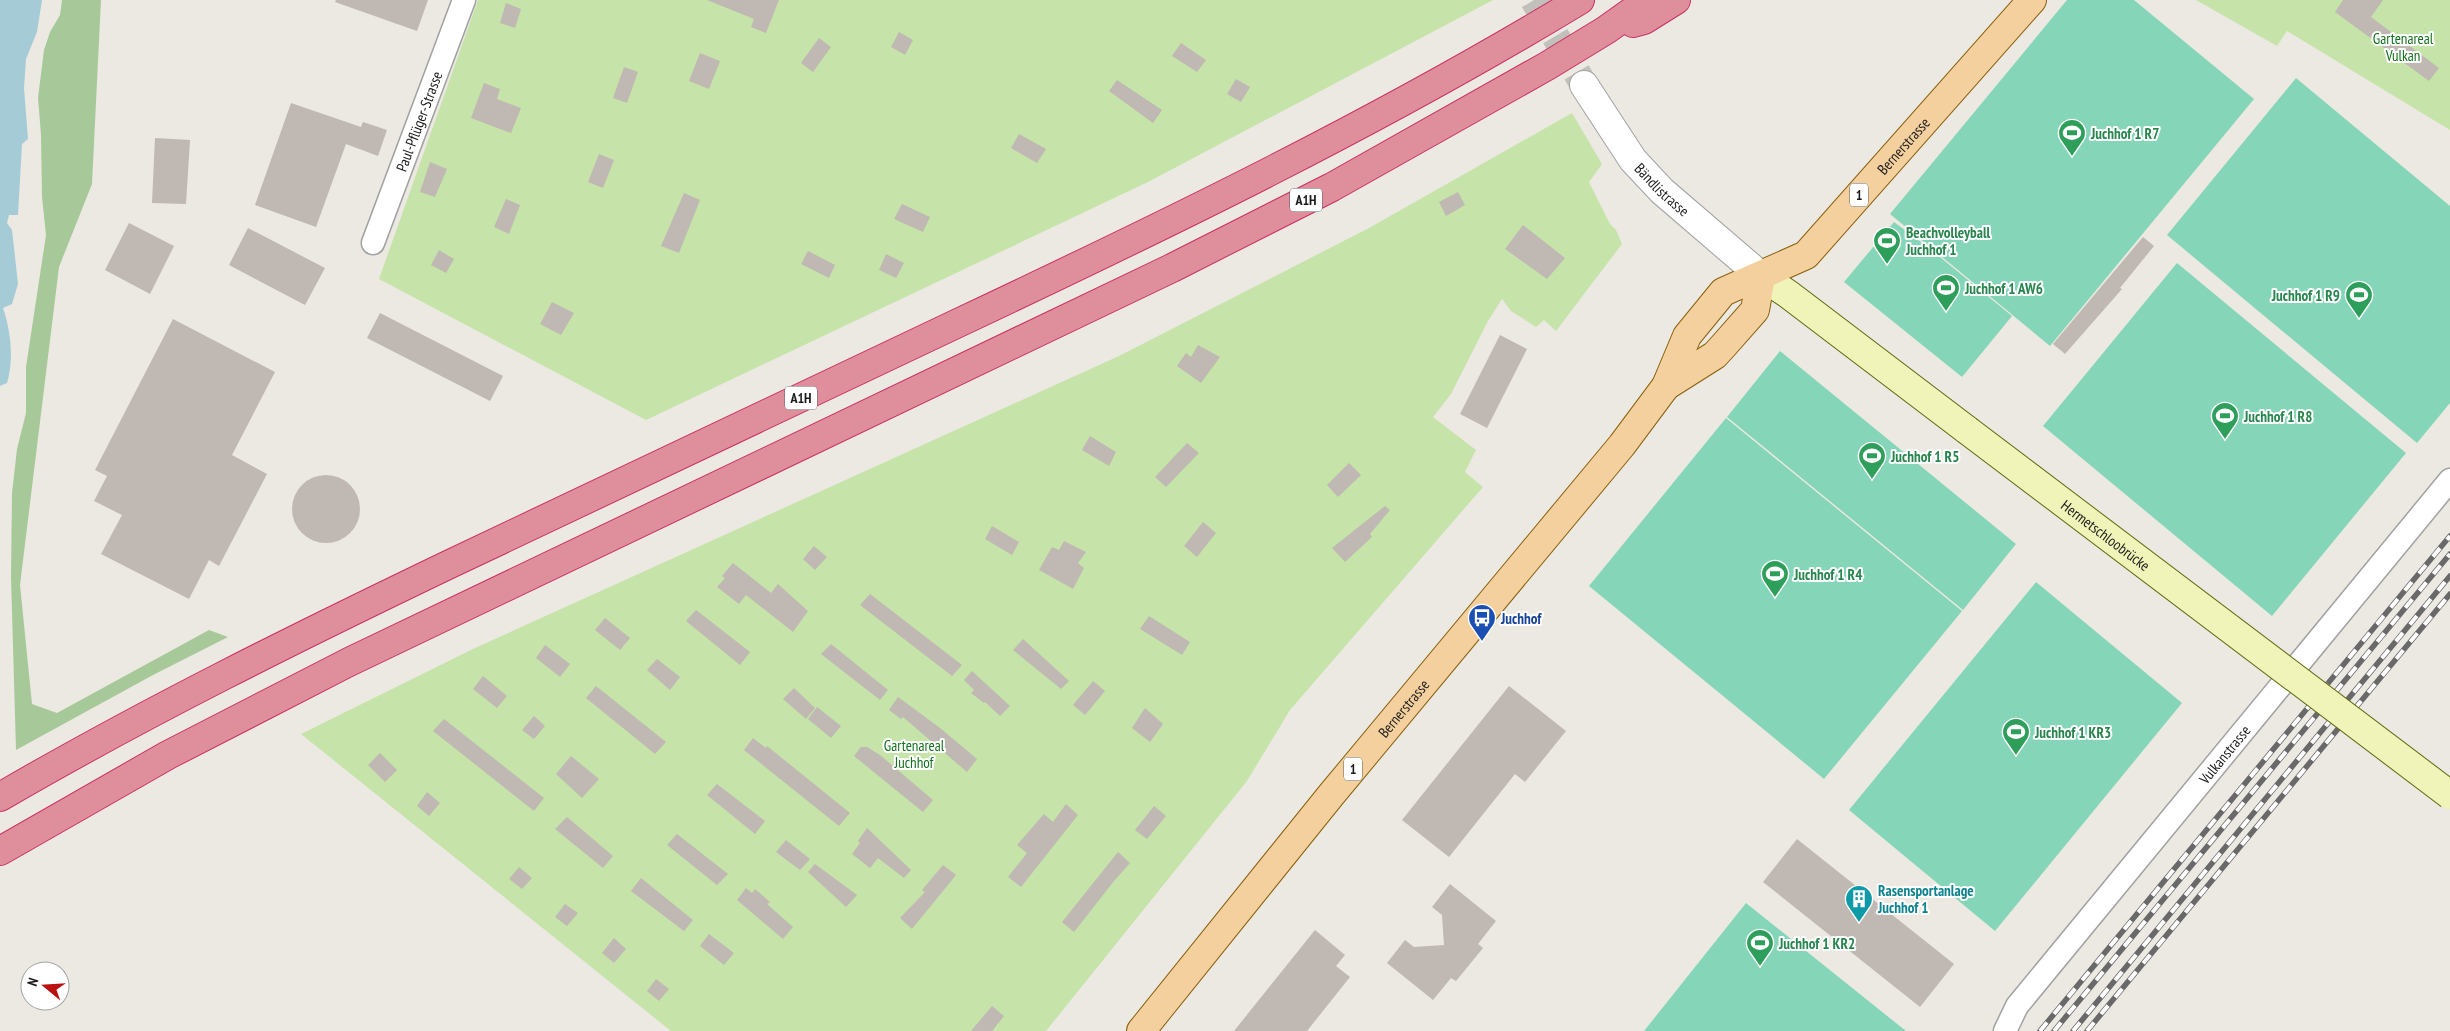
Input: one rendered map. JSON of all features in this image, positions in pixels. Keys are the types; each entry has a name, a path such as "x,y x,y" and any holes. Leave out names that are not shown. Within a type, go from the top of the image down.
{"highway":[{"name":"A1H","path":"0,797 38,774 181,696 339,618 1153,231 1316,149 1524,34 1580,0"},
{"name":"A1H","path":"0,851 168,755 349,662 1172,268 1332,187 1547,66 1606,30 1648,0"},
{"path":"1606,30 1644,20 1676,0"}],"main road":[{"name":"Bernerstrasse","path":"1141,1031 1331,795 1622,445 1666,386 1687,336 1714,301 1723,292 1806,255 2032,0"},
{"name":"Bernerstrasse","path":"1666,386 1715,355 1755,310 1761,276"},
{"name":"Hermetschloobrücke","path":"1761,276 1788,294 2450,795"}],"street":[{"name":"Paul-Pflüger-Strasse","path":"373,243 464,0"},
{"name":"Bändlistrasse","path":"1584,85 1633,160 1662,191 1761,276"},
{"name":"Vulkanstrasse","path":"2005,1031 2017,1006 2450,480"}],"green space":[{"path":"62,0 101,0 92,184 59,267 20,585 32,704 57,713 209,630 228,637 153,675 16,750 11,577 12,493 17,449 26,413 26,367 46,235 42,197 41,135 38,98 44,50 50,32 60,15"},
{"path":"478,0 1493,0 1148,182 646,420 379,279"},
{"name":"Juchhof 1 R7","path":"2067,0 2134,0 2254,99 2050,346 1890,214"},
{"name":"Gartenareal Vulkan","path":"2196,0 2450,0 2450,130 2287,31 2277,46"},
{"name":"Juchhof 1 R9","path":"2296,78 2450,206 2450,403 2417,443 2167,235"},
{"name":"Gartenareal Juchhof","path":"1572,113 1602,164 1589,182 1622,244 1556,331 1544,320 1536,327 1511,311 1502,299 1488,321 1451,394 1433,417 1476,450 1465,472 1483,487 1290,710 1247,781 1046,1031 671,1031 301,734 475,648 1119,356 1369,228"},
{"name":"Juchhof 1 AW6","path":"1894,222 2012,316 1962,377 1844,282"},
{"name":"Juchhof 1 R8","path":"2177,263 2406,453 2272,616 2043,426"},
{"name":"Juchhof 1 R5","path":"1780,351 2016,544 1963,610 1727,417"},
{"name":"Juchhof 1 R4","path":"1726,418 1962,611 1824,779 1589,586"},
{"name":"Juchhof 1 KR3","path":"2036,582 2182,703 1995,931 1849,810"},
{"name":"Juchhof 1 KR2","path":"1746,903 1906,1031 1644,1031"}],"water":[{"path":"0,0 42,0 37,32 26,59 24,88 28,139 22,144 18,215 9,215 7,223 12,230 18,284 12,304 3,308 10,336 11,355 7,383 0,386"}],"building":[{"path":"336,0 428,0 417,31 335,2"},
{"path":"707,0 779,0 766,33 751,27 754,19"},
{"path":"2343,0 2383,0 2371,17 2439,68 2429,81 2335,12"},
{"path":"506,3 521,9 515,28 500,23"},
{"path":"899,32 913,40 905,55 891,47"},
{"path":"819,38 831,47 813,72 801,63"},
{"path":"1181,43 1206,60 1197,72 1172,56"},
{"path":"700,53 720,61 709,89 689,81"},
{"path":"624,67 638,72 627,103 613,98"},
{"path":"1236,79 1250,87 1241,102 1227,94"},
{"path":"1117,80 1162,110 1153,123 1109,91"},
{"path":"484,83 500,89 497,99 521,108 511,133 471,118"},
{"path":"291,103 361,127 363,122 387,130 378,156 346,144 316,227 255,205"},
{"path":"1019,134 1046,149 1037,163 1011,148"},
{"path":"155,138 190,140 186,204 152,203"},
{"path":"599,154 614,160 603,188 588,182"},
{"path":"430,162 447,169 435,197 420,192"},
{"path":"1458,192 1465,205 1446,216 1439,202"},
{"path":"684,193 700,200 679,253 661,246"},
{"path":"506,199 520,205 509,234 494,227"},
{"path":"902,204 930,217 923,232 894,219"},
{"path":"129,223 174,246 150,294 105,270"},
{"path":"1523,225 1565,258 1547,279 1505,249"},
{"path":"248,228 325,268 305,305 229,265"},
{"path":"2143,237 2154,246 2120,288 2122,289 2065,354 2053,344"},
{"path":"439,250 454,259 446,273 431,265"},
{"path":"808,251 835,265 829,278 801,264"},
{"path":"886,254 904,263 896,278 879,270"},
{"path":"552,302 574,313 561,335 540,324"},
{"path":"380,313 503,376 490,401 367,338"},
{"path":"173,319 275,372 232,455 267,474 219,566 209,560 189,599 101,554 122,515 94,501 107,476 95,470"},
{"path":"1500,335 1527,349 1487,428 1460,414"},
{"path":"1198,345 1220,357 1201,383 1177,366 1186,353 1191,357"},
{"path":"1090,436 1116,452 1109,466 1082,450"},
{"path":"1187,443 1199,453 1166,487 1155,477"},
{"path":"1349,463 1361,475 1338,497 1327,485"},
{"path":"326,475 339,478 350,485 357,496 360,509 357,522 350,533 339,540 326,543 313,540 302,533 295,522 292,509 295,496 302,485 313,478"},
{"path":"1385,506 1390,510 1370,534 1372,537 1345,562 1332,548"},
{"path":"1203,522 1216,533 1197,557 1184,546"},
{"path":"992,526 1019,542 1012,555 985,539"},
{"path":"1064,541 1086,552 1078,563 1084,568 1073,589 1039,570 1052,547 1059,550"},
{"path":"814,546 827,557 815,570 803,559"},
{"path":"733,563 771,593 778,584 808,611 793,632 746,595 739,604 717,587 725,578 722,576"},
{"path":"870,594 962,665 952,676 860,605"},
{"path":"696,610 750,652 740,665 686,621"},
{"path":"1149,616 1190,642 1182,655 1140,629"},
{"path":"605,618 630,638 620,650 595,630"},
{"path":"1023,639 1069,681 1061,689 1013,650"},
{"path":"831,644 888,690 880,700 821,654"},
{"path":"545,645 570,664 560,677 536,658"},
{"path":"657,659 680,677 670,690 647,670"},
{"path":"972,671 1010,706 1000,716 985,702 971,693 974,690 964,680"},
{"path":"483,676 507,696 497,708 473,689"},
{"path":"1093,681 1105,691 1085,715 1073,705"},
{"path":"596,686 666,742 655,754 586,698"},
{"path":"1509,686 1566,731 1525,782 1515,774 1449,857 1402,820"},
{"path":"794,688 815,708 806,719 783,699"},
{"path":"898,697 940,728 977,759 967,772 903,717 901,719 889,710"},
{"path":"817,707 841,726 831,738 808,719"},
{"path":"1145,708 1163,724 1150,742 1132,728"},
{"path":"534,716 545,726 534,739 522,730"},
{"path":"444,719 544,798 534,811 433,731"},
{"path":"753,738 766,748 767,746 850,813 839,826 744,750"},
{"path":"861,747 867,747 880,755 933,800 923,812 854,756"},
{"path":"380,753 397,770 385,782 368,765"},
{"path":"571,756 599,779 582,798 556,774"},
{"path":"717,784 765,821 755,834 707,795"},
{"path":"427,792 440,803 429,816 417,806"},
{"path":"1066,804 1078,815 1021,887 1008,877 1027,853 1017,845 1044,814 1053,822"},
{"path":"1154,806 1166,816 1147,839 1135,830"},
{"path":"567,817 613,856 603,868 555,829"},
{"path":"867,828 911,870 904,878 878,858 870,868 852,854"},
{"path":"677,834 728,874 717,885 667,845"},
{"name":"Rasensportanlage Juchhof 1","path":"1797,839 1954,964 1920,1007 1763,882"},
{"path":"786,840 810,859 800,870 776,852"},
{"path":"1118,852 1130,863 1074,932 1062,922"},
{"path":"815,864 857,895 846,907 808,872"},
{"path":"943,865 956,875 912,929 900,918 925,892 922,890"},
{"path":"519,867 532,878 522,889 509,879"},
{"path":"641,878 693,920 684,931 631,891"},
{"path":"1450,884 1496,921 1478,944 1483,948 1456,981 1451,978 1433,1000 1387,963 1405,940 1414,947 1444,945 1442,915 1432,907"},
{"path":"746,888 752,893 755,889 770,902 767,904 793,927 783,939 737,900"},
{"path":"565,904 578,913 567,926 555,917"},
{"path":"1315,930 1345,955 1336,966 1350,977 1307,1031 1234,1031"},
{"path":"709,934 734,953 724,965 700,946"},
{"path":"614,938 626,949 614,963 602,953"},
{"path":"656,979 669,989 659,1001 647,991"},
{"path":"992,1006 1004,1016 992,1031 971,1031"}],"tunnel":[{"path":"1534,0 1584,85"}],"railway":[{"path":"2040,1031 2450,536"},
{"path":"2054,1031 2450,554"},
{"path":"2073,1031 2450,576"},
{"path":"2087,1031 2450,594"}],"place":[{"name":"Juchhof 1 R7","path":"2072,157"},
{"name":"Beachvolleyball Juchhof 1","path":"1887,265"},
{"name":"Juchhof 1 AW6","path":"1946,312"},
{"name":"Juchhof 1 R9","path":"2359,319"},
{"name":"Juchhof 1 R8","path":"2225,440"},
{"name":"Juchhof 1 R5","path":"1872,480"},
{"name":"Juchhof 1 R4","path":"1775,598"},
{"name":"Juchhof","path":"1482,642"},
{"name":"Juchhof 1 KR3","path":"2016,756"},
{"name":"Rasensportanlage Juchhof 1","path":"1859,923"},
{"name":"Juchhof 1 KR2","path":"1760,967"}]}
